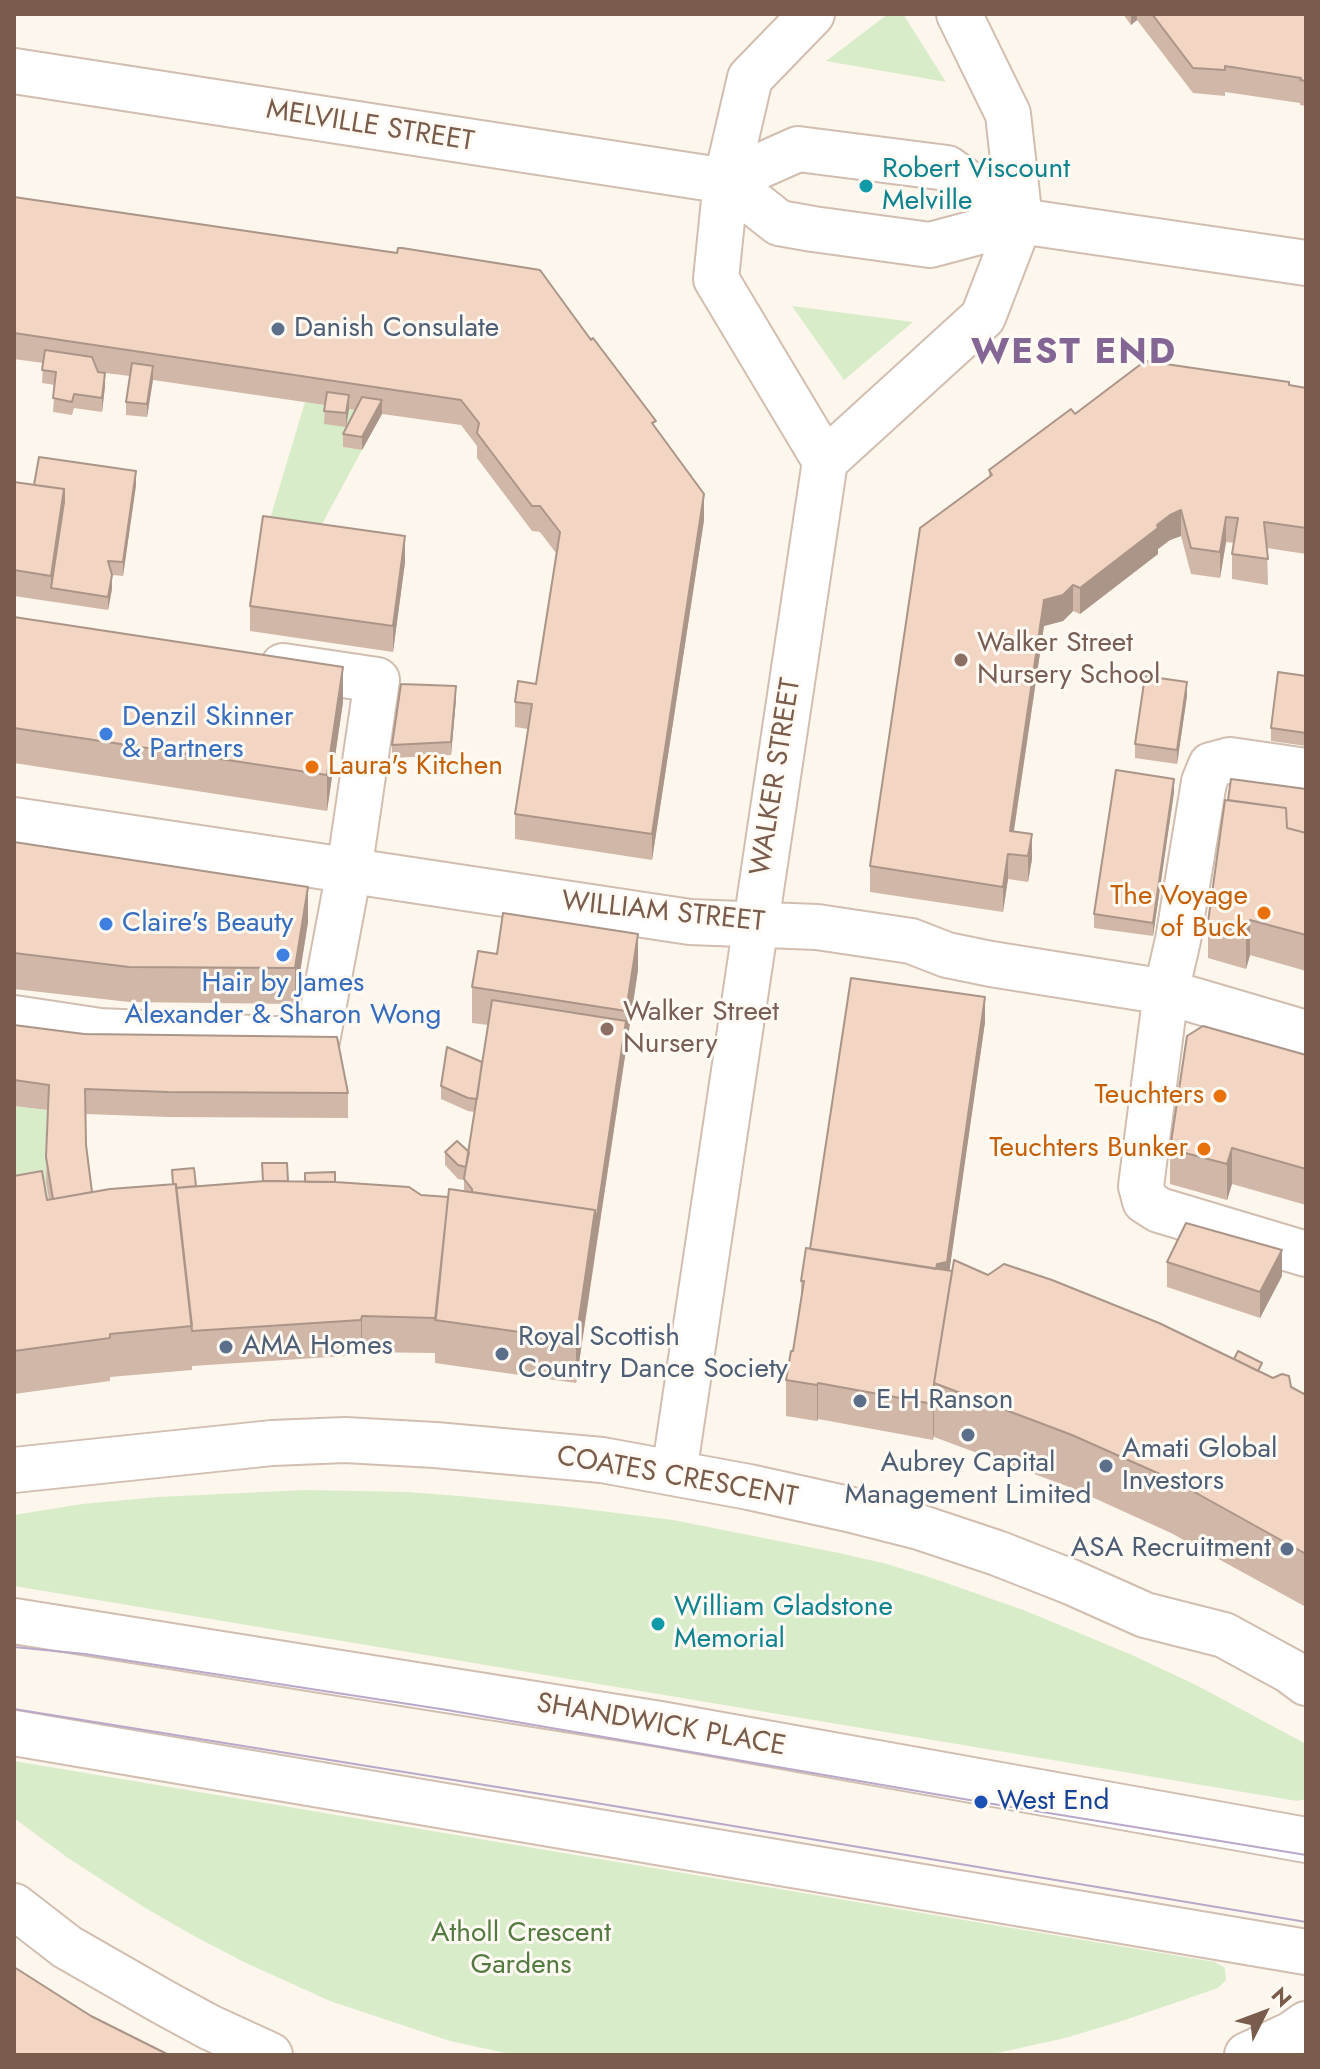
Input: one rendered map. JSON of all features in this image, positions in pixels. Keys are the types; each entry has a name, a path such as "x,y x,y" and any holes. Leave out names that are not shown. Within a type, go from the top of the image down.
{"street":[{"path":"812,14 750,78 726,181 716,279 825,461 983,317 1020,221 1008,114 959,14"},
{"name":"MELVILLE STREET","path":"14,71 726,181 779,223 912,243 930,245 1020,221 1306,263"},
{"name":"MELVILLE STREET","path":"726,181 798,149 947,168 1020,221"},
{"name":"WALKER STREET","path":"674,1473 825,461"},
{"path":"14,1018 100,1031 317,1041 349,871 377,680 251,661"},
{"path":"1306,771 1230,760 1211,765 1204,782 1178,940 1166,992 1141,1186 1145,1201 1159,1210 1306,1254"},
{"name":"WILLIAM STREET","path":"14,820 690,922 817,927 911,941 947,955 991,964 1166,992 1306,1033"},
{"name":"COATES CRESCENT","path":"14,1470 272,1443 345,1440 602,1460 848,1509 919,1527 997,1553 1145,1615 1224,1635 1306,1683"},
{"name":"SHANDWICK PLACE","path":"14,1621 660,1724 1306,1840"},
{"path":"14,1733 1306,1952"},
{"path":"14,1906 67,1947 209,2027 270,2055"},
{"path":"1247,2055 1306,2024"}],"green space":[{"path":"888,14 903,14 946,82 826,61"},
{"path":"792,306 913,322 844,380"},
{"path":"305,402 362,411 344,447 362,450 309,548 263,542"},
{"path":"14,1106 49,1110 46,1182 56,1242 14,1219"},
{"path":"305,1490 459,1496 673,1520 887,1564 1026,1611 1132,1655 1196,1685 1306,1744 1306,1799 1297,1801 14,1586 14,1515 82,1504 158,1497"},
{"name":"Atholl Crescent Gardens","path":"14,1761 1215,1962 1225,1968 1226,1980 1218,1988 1125,2020 1065,2038 988,2055 515,2055 450,2041 330,2001 246,1963 147,1909 68,1858 14,1818"}],"building":[{"path":"1152,14 1306,14 1306,81 1225,66 1225,70 1193,68"},
{"path":"14,197 397,253 398,248 402,248 540,270 656,421 652,423 704,494 652,834 515,814 532,704 515,702 518,681 536,684 560,532 540,506 532,506 477,433 479,423 461,400 14,333"},
{"path":"45,350 92,357 98,372 105,373 102,398 74,394 72,402 53,398 56,372 42,370"},
{"path":"1145,361 1289,382 1289,385 1306,388 1306,528 1264,522 1268,559 1232,554 1238,518 1226,517 1220,552 1191,548 1181,510 1157,525 1158,528 1080,588 1073,585 1063,595 1044,600 1010,831 1032,834 1028,856 1008,854 1003,887 870,866 920,528 992,475 989,470 1071,409 1075,414"},
{"path":"132,363 153,366 147,404 126,402"},
{"path":"327,392 349,395 346,413 324,411"},
{"path":"362,397 382,400 362,437 343,434"},
{"path":"39,457 136,471 123,562 108,561 112,575 108,597 51,588 64,489 34,485"},
{"path":"14,482 64,489 51,576 14,570"},
{"path":"263,516 405,536 393,626 250,606"},
{"path":"14,617 343,667 327,775 14,728"},
{"path":"1278,672 1306,676 1306,733 1271,728"},
{"path":"1145,676 1187,682 1177,750 1135,744"},
{"path":"401,684 456,686 451,742 392,745"},
{"path":"1116,770 1174,779 1153,923 1094,914"},
{"path":"1231,779 1306,789 1306,833 1287,828 1286,808 1228,800"},
{"path":"1225,800 1286,808 1287,828 1306,833 1306,935 1250,920 1246,933 1208,922"},
{"path":"14,842 308,887 295,968 129,967 14,953"},
{"path":"503,913 638,934 626,1011 472,987 478,951 497,954"},
{"path":"851,978 985,997 947,1262 937,1264 936,1269 810,1249"},
{"path":"492,1000 626,1021 595,1228 595,1210 472,1192 464,1179"},
{"path":"14,1025 84,1034 337,1037 348,1093 85,1089 86,1145 92,1192 53,1199 46,1157 49,1085 14,1080"},
{"path":"1203,1026 1306,1055 1306,1169 1232,1148 1227,1164 1170,1149 1187,1036"},
{"path":"447,1047 482,1062 477,1099 441,1086"},
{"path":"457,1141 469,1152 466,1167 458,1165 445,1152"},
{"path":"262,1163 287,1163 288,1181 263,1181"},
{"path":"194,1168 196,1186 176,1188 172,1170"},
{"path":"42,1171 47,1200 110,1189 176,1184 192,1326 110,1334 110,1338 14,1351 14,1176"},
{"path":"335,1172 335,1182 305,1182 305,1173"},
{"path":"265,1181 409,1187 421,1195 448,1197 436,1318 362,1316 361,1320 192,1331 176,1188"},
{"path":"449,1189 595,1210 576,1340 435,1320"},
{"path":"1186,1223 1282,1250 1260,1292 1167,1262"},
{"path":"806,1248 952,1271 933,1404 786,1380 804,1281 801,1281"},
{"path":"954,1260 988,1275 1004,1264 1052,1280 1159,1323 1273,1378 1282,1374 1289,1376 1291,1387 1306,1395 1306,1554 1171,1479 1072,1435 934,1383"},
{"path":"1238,1351 1262,1363 1258,1371 1234,1359"},
{"path":"14,1967 91,2016 169,2055 14,2055"}],"tram line":[{"path":"14,1647 85,1654 447,1710 1306,1855"},
{"path":"14,1709 1306,1922"}],"place":[{"name":"Robert Viscount Melville","path":"866,186"},
{"name":"Danish Consulate","path":"278,329"},
{"name":"Walker Street Nursery School","path":"961,660"},
{"name":"Denzil Skinner & Partners","path":"106,734"},
{"name":"Laura's Kitchen","path":"312,767"},
{"name":"The Voyage of Buck","path":"1264,913"},
{"name":"Claire's Beauty","path":"106,924"},
{"name":"Hair by James Alexander & Sharon Wong","path":"283,955"},
{"name":"Walker Street Nursery","path":"607,1029"},
{"name":"Teuchters","path":"1220,1096"},
{"name":"Teuchters Bunker","path":"1204,1149"},
{"name":"AMA Homes","path":"226,1347"},
{"name":"Royal Scottish Country Dance Society","path":"502,1354"},
{"name":"E H Ranson","path":"860,1401"},
{"name":"Aubrey Capital Management Limited","path":"968,1435"},
{"name":"Amati Global Investors","path":"1106,1466"},
{"name":"ASA Recruitment","path":"1287,1549"},
{"name":"William Gladstone Memorial","path":"658,1624"},
{"name":"West End","path":"981,1802"}],"district":[{"name":"WEST END","path":"1074,354"}]}
